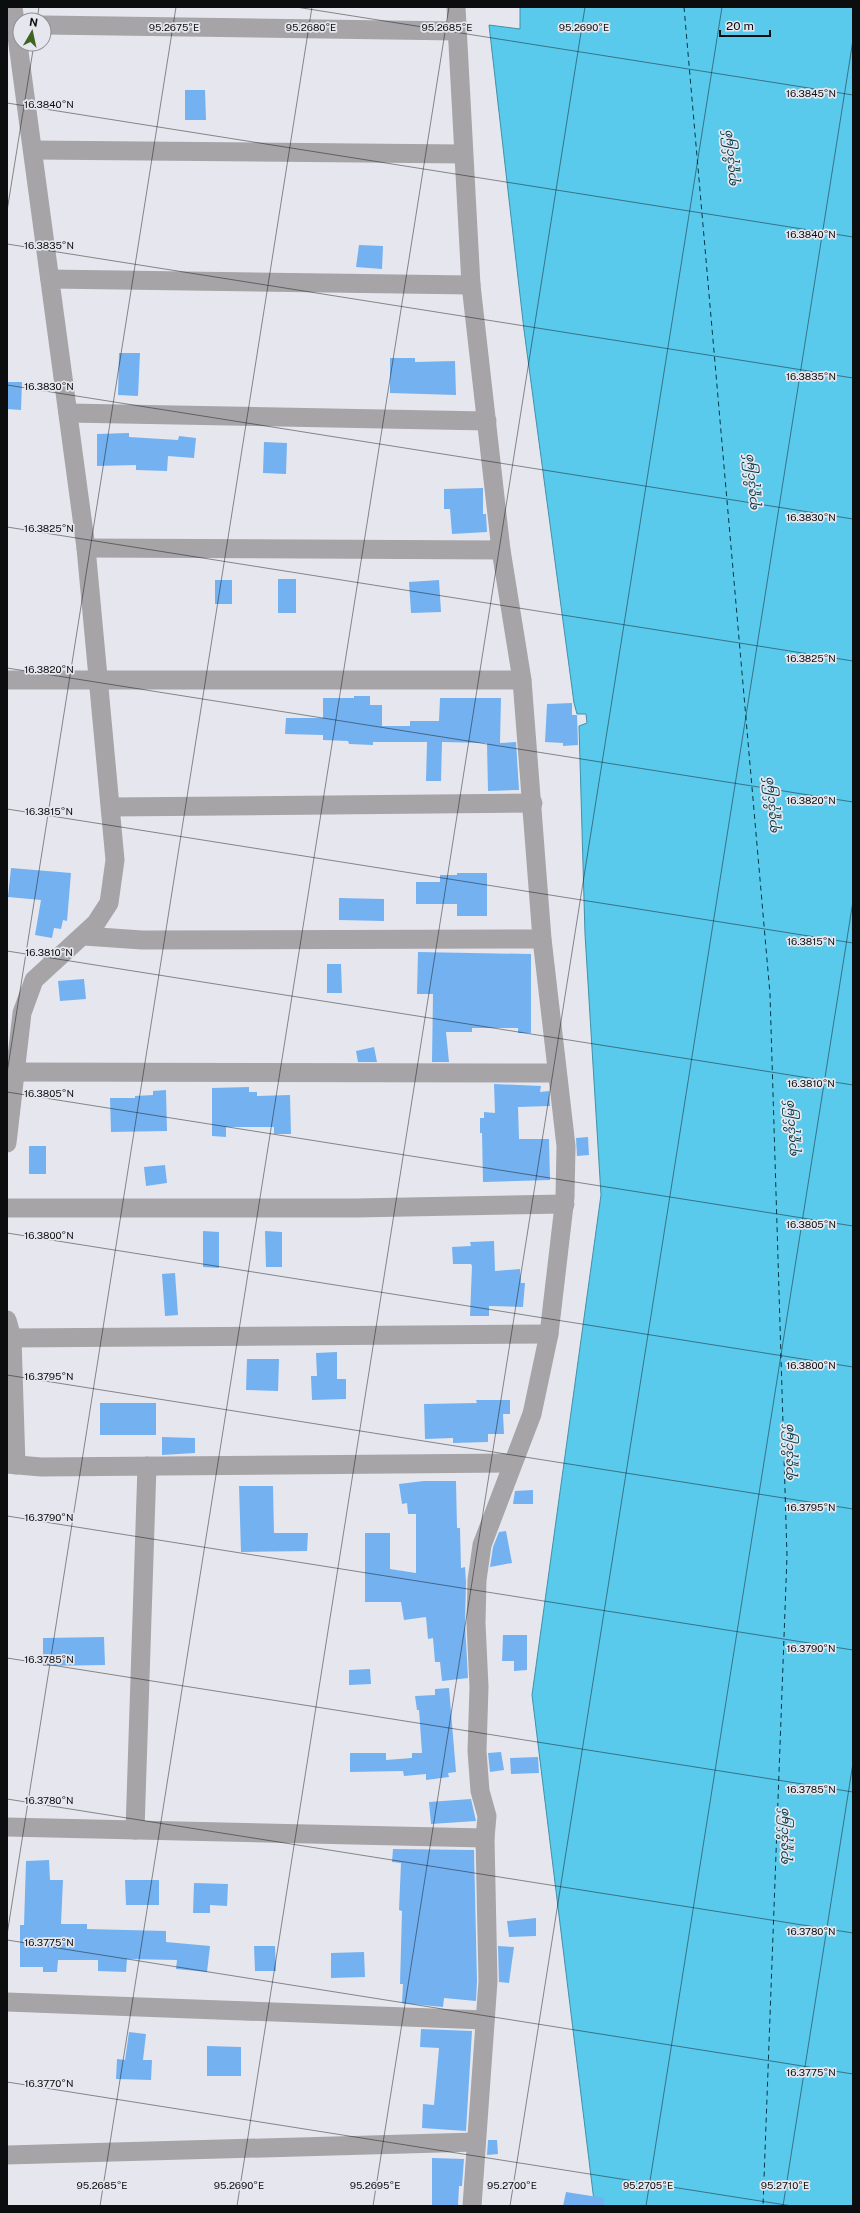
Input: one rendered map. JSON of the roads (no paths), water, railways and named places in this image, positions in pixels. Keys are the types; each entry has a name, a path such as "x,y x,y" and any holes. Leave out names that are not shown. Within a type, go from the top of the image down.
{"street":[{"path":"456,7 471,285 501,550 522,680 533,803 542,939 566,1146 565,1204 549,1334 532,1414 512,1463 482,1545 477,1580 476,1623 479,1687 477,1751 480,1791 486,1816 485,1838 488,1982 472,2206"},
{"path":"52,25 457,31"},
{"path":"7,1143 11,1072 22,1013 34,980 84,936 96,923 108,903 113,883 115,860 100,680 86,548 20,52"},
{"path":"33,150 463,154"},
{"path":"50,279 471,285"},
{"path":"68,413 487,421"},
{"path":"86,548 501,550"},
{"path":"7,680 522,680"},
{"path":"111,807 533,803"},
{"path":"84,936 142,940 542,939"},
{"path":"11,1072 557,1073"},
{"path":"7,1208 356,1208 565,1204"},
{"path":"512,1463 41,1467 11,1465 10,1329 549,1334"},
{"path":"135,1830 147,1466"},
{"path":"7,1827 485,1838"},
{"path":"7,2002 485,2020"},
{"path":"7,2155 476,2142"}],"water":[{"name":"ရာဇူဒိုင်မြစ်","path":"520,7 853,7 853,2206 595,2206 594,2201 532,1695 601,1195 585,934 579,726 587,723 586,714 577,714 574,703 524,330 489,25 520,29"}]}
